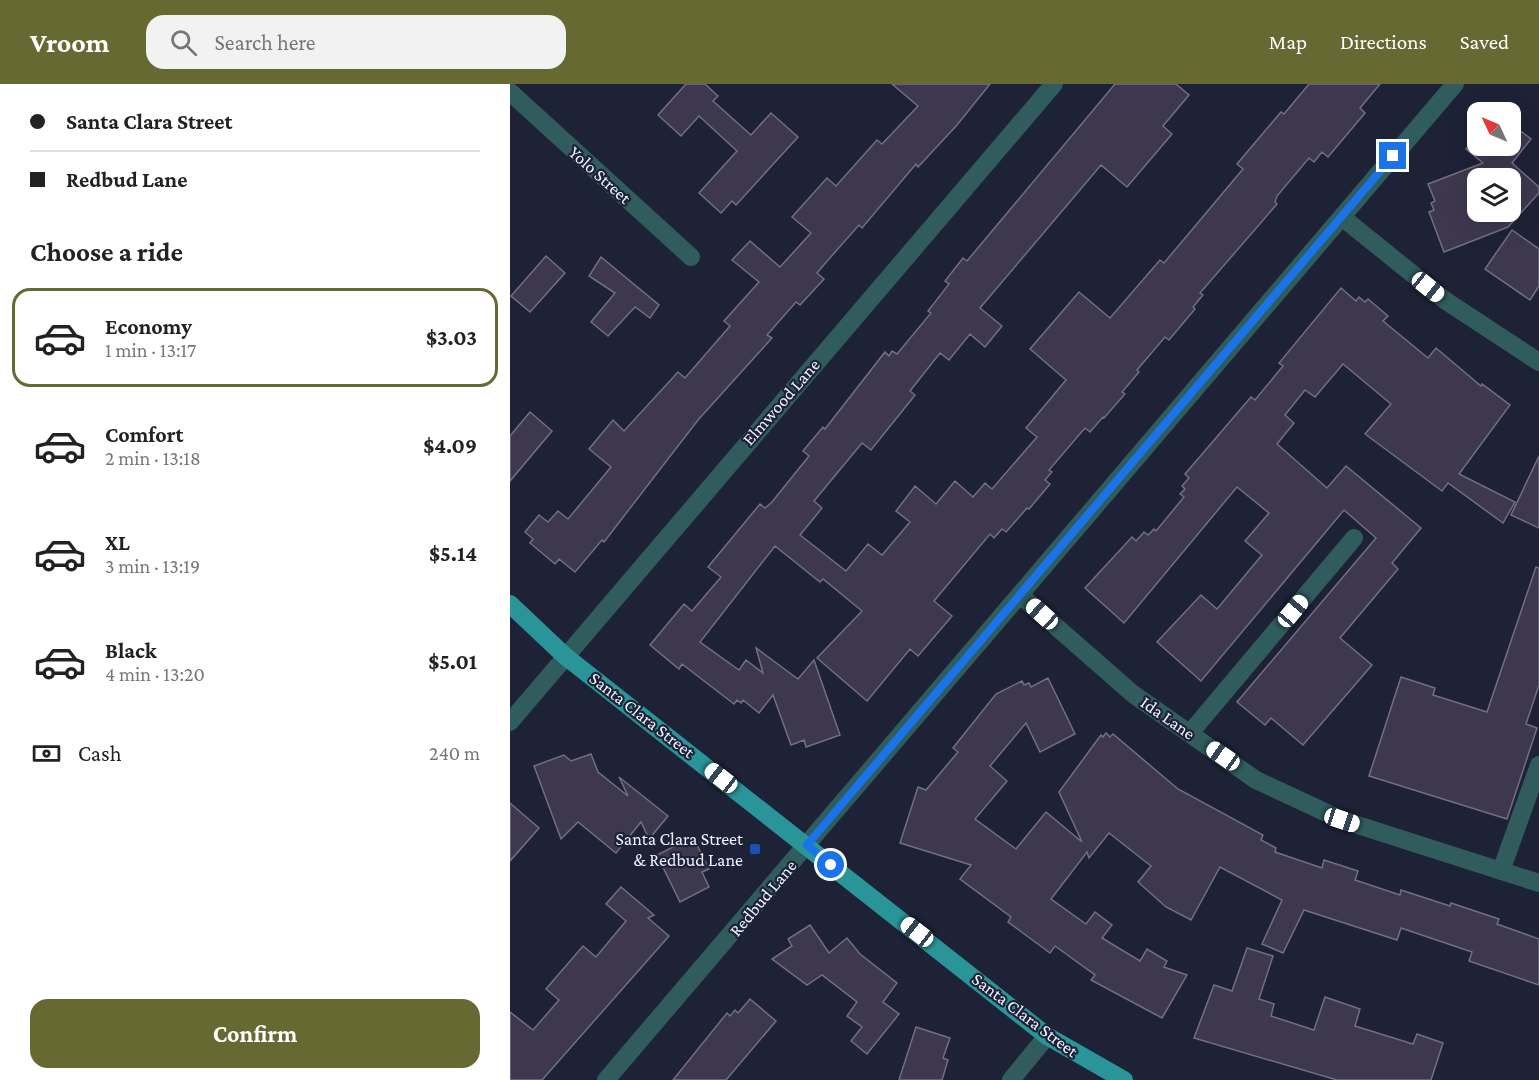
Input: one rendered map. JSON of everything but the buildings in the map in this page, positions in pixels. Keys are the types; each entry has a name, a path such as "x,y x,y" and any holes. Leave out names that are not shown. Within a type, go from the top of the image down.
{"main road":[{"name":"Santa Clara Street","path":"510,604 565,656 1047,1036 1124,1080"}],"street":[{"name":"Elmwood Lane","path":"510,722 1054,84"},
{"name":"Redbud Lane","path":"606,1080 1455,84"},
{"name":"Yolo Street","path":"510,92 691,257"},
{"path":"1342,218 1446,301 1539,362"},
{"path":"1190,733 1354,538"},
{"name":"Ida Lane","path":"1020,595 1133,693 1256,780 1342,820 1539,883"},
{"path":"1501,871 1539,765"},
{"path":"1011,1080 1047,1036"}],"place":[{"name":"Santa Clara Street & Redbud Lane","path":"755,849"}],"route":[{"path":"831,865 807,845 1393,156"}]}
